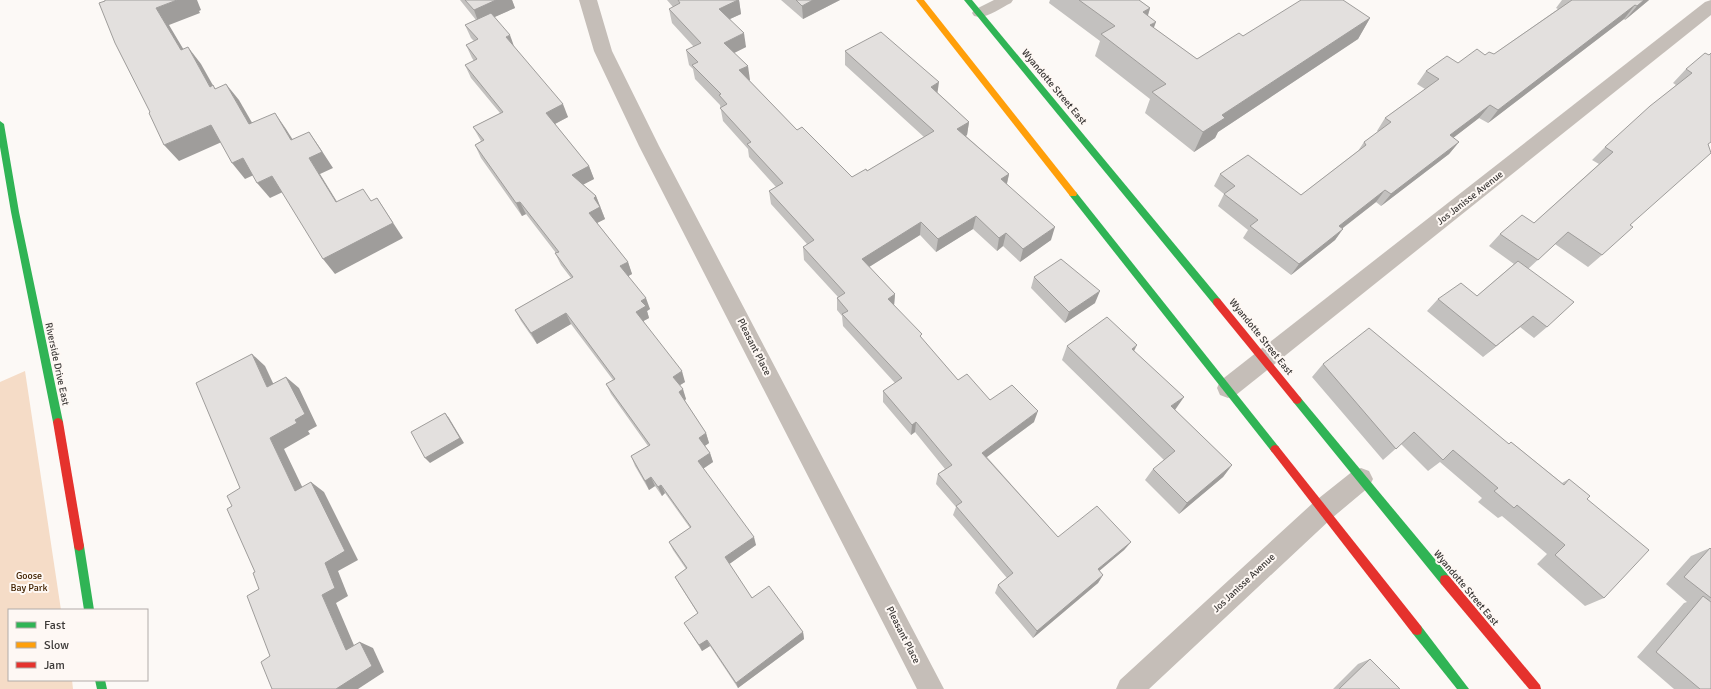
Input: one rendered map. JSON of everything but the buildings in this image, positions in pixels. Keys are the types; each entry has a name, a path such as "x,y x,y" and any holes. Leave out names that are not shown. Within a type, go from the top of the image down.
{"main road":[{"path":"920,0 1228,388 1464,689"},
{"name":"Wyandotte Street East","path":"968,0 1266,360 1361,479 1536,689"},
{"name":"Riverside Drive East","path":"0,124 15,212 64,456 89,609"}],"street":[{"name":"Pleasant Place","path":"588,0 603,51 649,146 931,689"},
{"name":"Jos Janisse Avenue","path":"1228,388 1266,360 1711,6"},
{"name":"Jos Janisse Avenue","path":"1129,689 1323,510 1361,479"}],"lane":[{"path":"979,13 1006,0"}],"green space":[{"name":"Goose Bay Park","path":"25,371 61,609 8,609 8,681 72,681 73,689 0,689 0,382"}],"traffic: fast":[{"path":"968,0 1217,302"},
{"path":"0,124 15,212 58,422"},
{"path":"1073,194 1275,449"},
{"path":"1297,400 1445,580"},
{"path":"79,546 89,609"},
{"path":"1417,630 1464,689"},
{"path":"100,681 102,689"}],"traffic: slow":[{"path":"920,0 1073,194"}],"traffic: jam":[{"path":"1217,302 1297,400"},
{"path":"58,422 79,546"},
{"path":"1275,449 1417,630"},
{"path":"1445,580 1536,689"}]}
